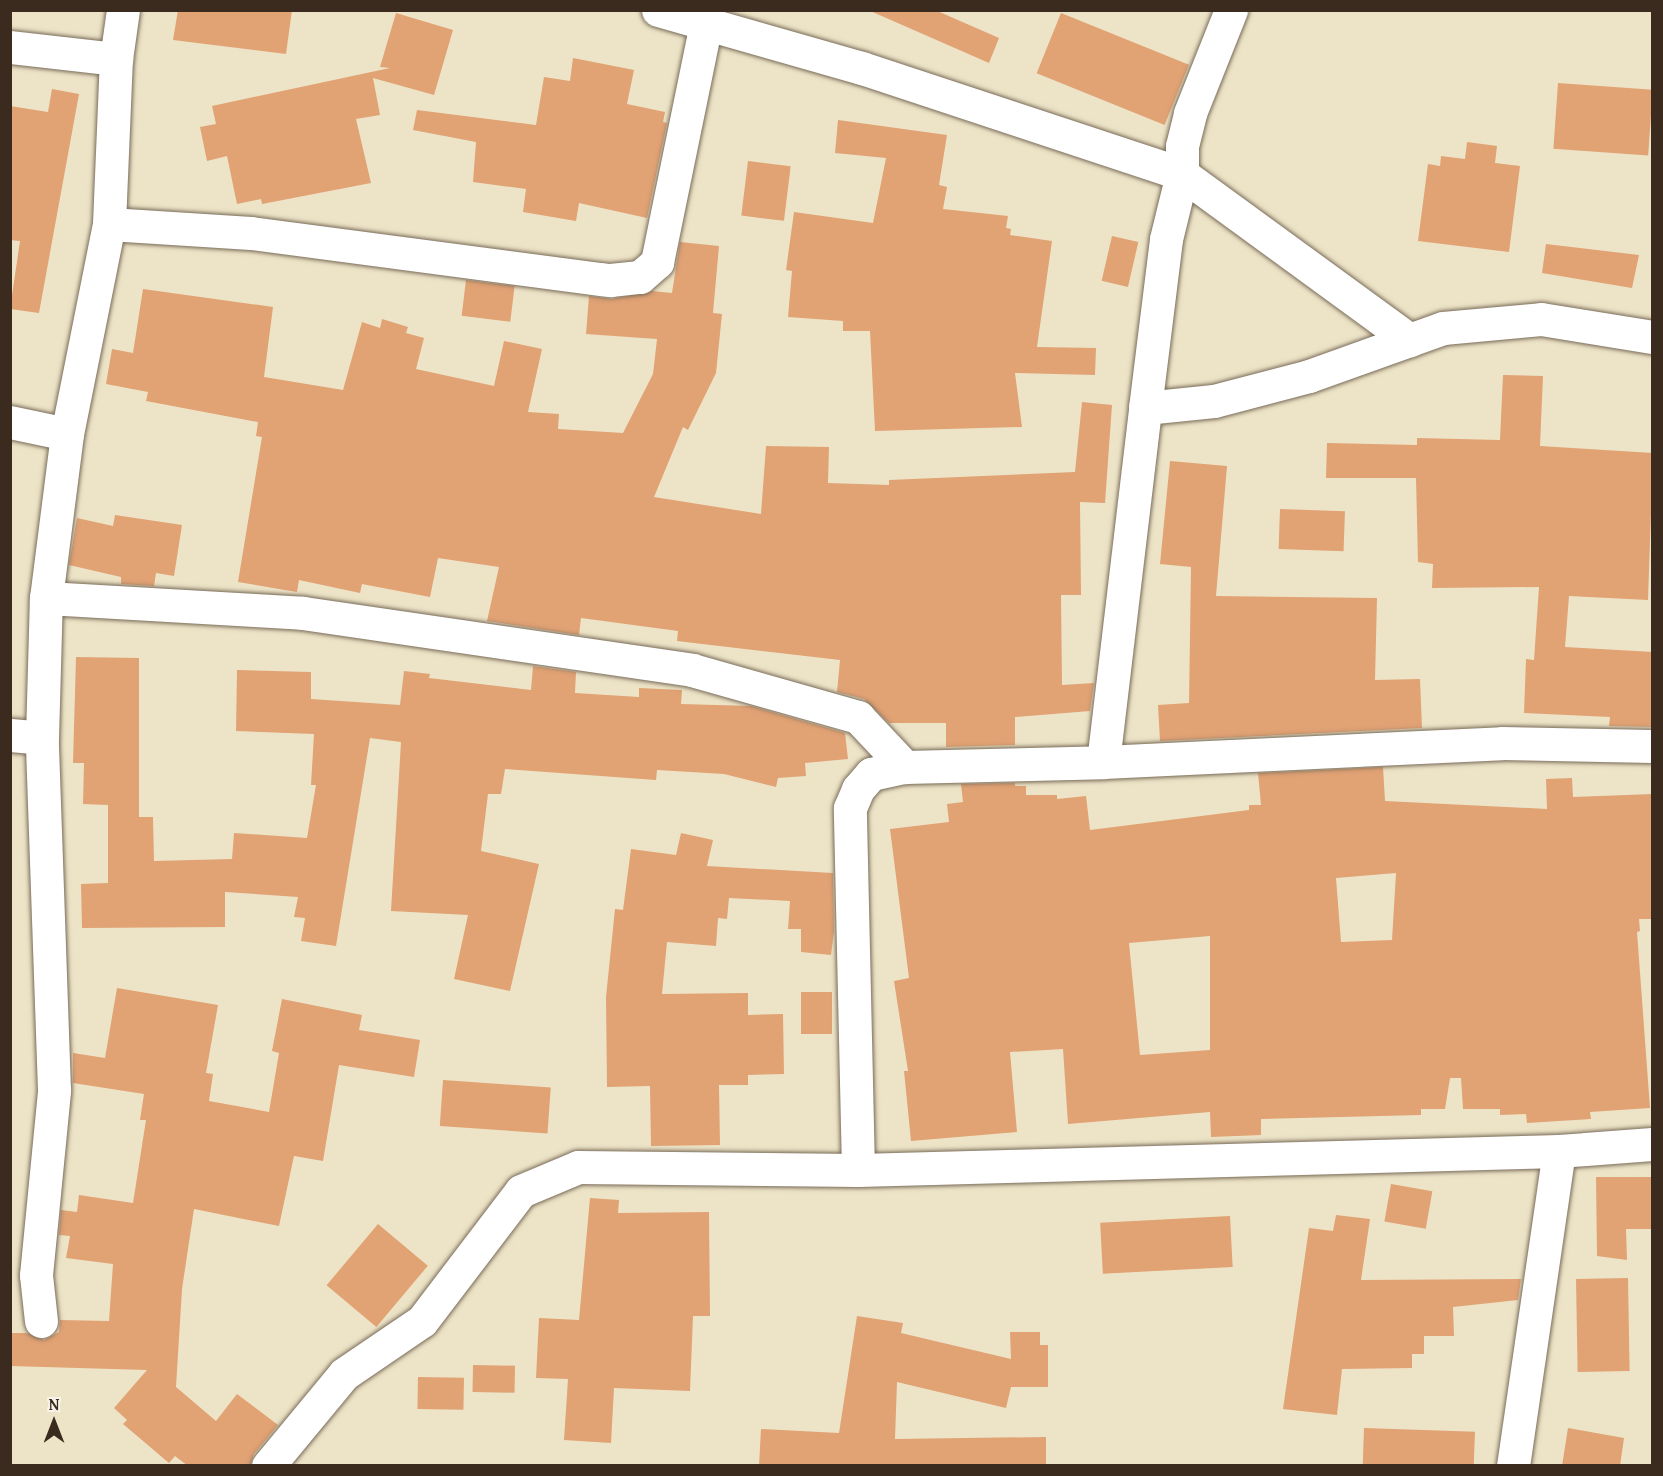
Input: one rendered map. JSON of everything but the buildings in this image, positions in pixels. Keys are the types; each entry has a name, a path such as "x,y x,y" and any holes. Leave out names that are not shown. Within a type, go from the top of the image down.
{"street":[{"path":"41,1322 36,1275 54,1090 26,736 68,434 109,224 116,59 123,10"},
{"path":"658,10 862,69 1182,174 1410,340"},
{"path":"1103,762 1166,239 1182,174 1182,147 1190,113 1231,10"},
{"path":"109,224 251,233 610,280 640,277 657,262 706,24"},
{"path":"10,47 116,59"},
{"path":"1145,408 1214,401 1309,376 1443,328 1541,319 1653,336"},
{"path":"10,422 68,434"},
{"path":"46,598 303,614 692,670 858,717 905,767"},
{"path":"858,1170 850,808 858,789 871,774 905,767 1103,762 1502,743 1653,746"},
{"path":"268,1466 344,1374 422,1322 521,1191 578,1167 858,1170 1559,1151 1653,1144"},
{"path":"1513,1466 1559,1151"}]}
